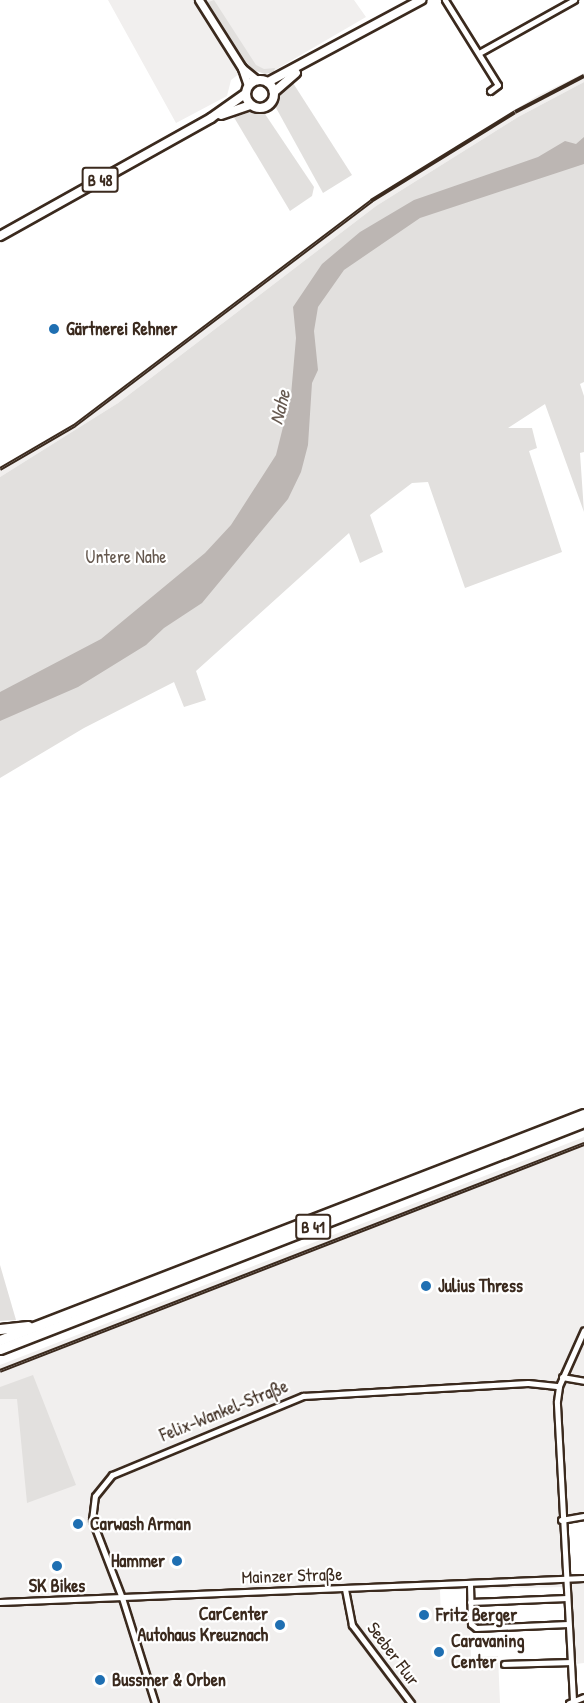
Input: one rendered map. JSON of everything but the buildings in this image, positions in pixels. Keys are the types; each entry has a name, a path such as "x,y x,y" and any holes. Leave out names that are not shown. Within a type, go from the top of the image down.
{"highway":[{"name":"B 41","path":"0,1340 584,1114"},
{"name":"B 41","path":"0,1349 584,1122"},
{"name":"B 41","path":"0,1329 40,1324"}],"main road":[{"path":"311,62 274,92 268,106 250,105 245,94 249,85 257,80 267,82 311,62 421,0"},
{"path":"267,82 274,92"},
{"name":"B 48","path":"0,236 211,118 245,94"},
{"name":"B 48","path":"211,118 250,105"}],"street":[{"path":"199,0 242,68 249,85"},
{"path":"445,0 498,85 490,92"},
{"path":"479,53 574,0"},
{"path":"242,68 257,80"},
{"path":"584,1330 559,1386 561,1520 571,1702 584,1697"},
{"path":"562,1377 584,1381"},
{"name":"Felix-Wankel-Straße","path":"122,1598 92,1520 95,1496 102,1484 121,1470 288,1400 314,1394 528,1383 559,1386"},
{"path":"561,1520 584,1516"},
{"name":"Mainzer Straße","path":"0,1602 584,1578"},
{"path":"470,1584 471,1624 476,1628 568,1624"},
{"name":"Seeber Flur","path":"345,1589 352,1625 411,1703"},
{"path":"122,1598 155,1703"},
{"path":"470,1602 567,1598"},
{"path":"504,1664 570,1662"}],"shaded area":[{"path":"108,0 354,0 366,17 275,70 247,68 231,80 227,96 176,123"},
{"path":"584,73 584,82 518,117 376,206 118,403 0,477 0,467 75,424 370,200 537,96"},
{"path":"584,137 584,164 420,218 344,270 318,307 314,331 318,370 312,383 308,445 301,472 288,499 202,603 164,628 146,645 78,687 0,721 0,692 101,639 205,553 231,525 276,455 291,395 296,338 293,307 322,264 360,232 414,200 538,157 565,141 576,144"},
{"path":"584,1137 584,1516 561,1520 564,1578 584,1578 584,1663 568,1665 565,1587 440,1590 441,1618 469,1617 471,1657 498,1656 500,1703 0,1703 0,1365"}],"green space":[{"path":"214,0 256,65 264,69 275,68 274,72 265,74 250,69 206,3"},
{"name":"Untere Nahe","path":"584,82 584,382 580,384 584,396 584,452 580,453 584,512 545,404 508,428 532,428 537,448 529,451 562,552 465,588 428,482 412,483 370,515 383,552 360,563 349,533 196,671 206,700 184,707 174,682 84,728 0,778 0,477 118,403 376,206 518,117"},
{"path":"293,83 352,175 323,193 275,106 279,91"},
{"path":"246,110 265,114 314,187 312,196 290,211 232,114"},
{"path":"0,1265 16,1320 0,1321"},
{"path":"33,1375 76,1485 27,1503 17,1399 0,1399 0,1387"}],"railway":[{"path":"0,469 74,426 371,201 515,112 584,76"},
{"path":"0,1371 584,1144"}],"place":[{"name":"Gärtnerei Rehner","path":"54,329"},
{"name":"Julius Thress","path":"426,1286"},
{"name":"Carwash Arman","path":"78,1524"},
{"name":"Hammer","path":"177,1561"},
{"name":"SK Bikes","path":"57,1566"},
{"name":"Fritz Berger","path":"424,1615"},
{"name":"CarCenter Autohaus Kreuznach","path":"280,1625"},
{"name":"Caravaning Center","path":"439,1652"},
{"name":"Bussmer & Orben","path":"100,1680"}],"water label":[{"name":"Nahe","path":"279,407"}]}
